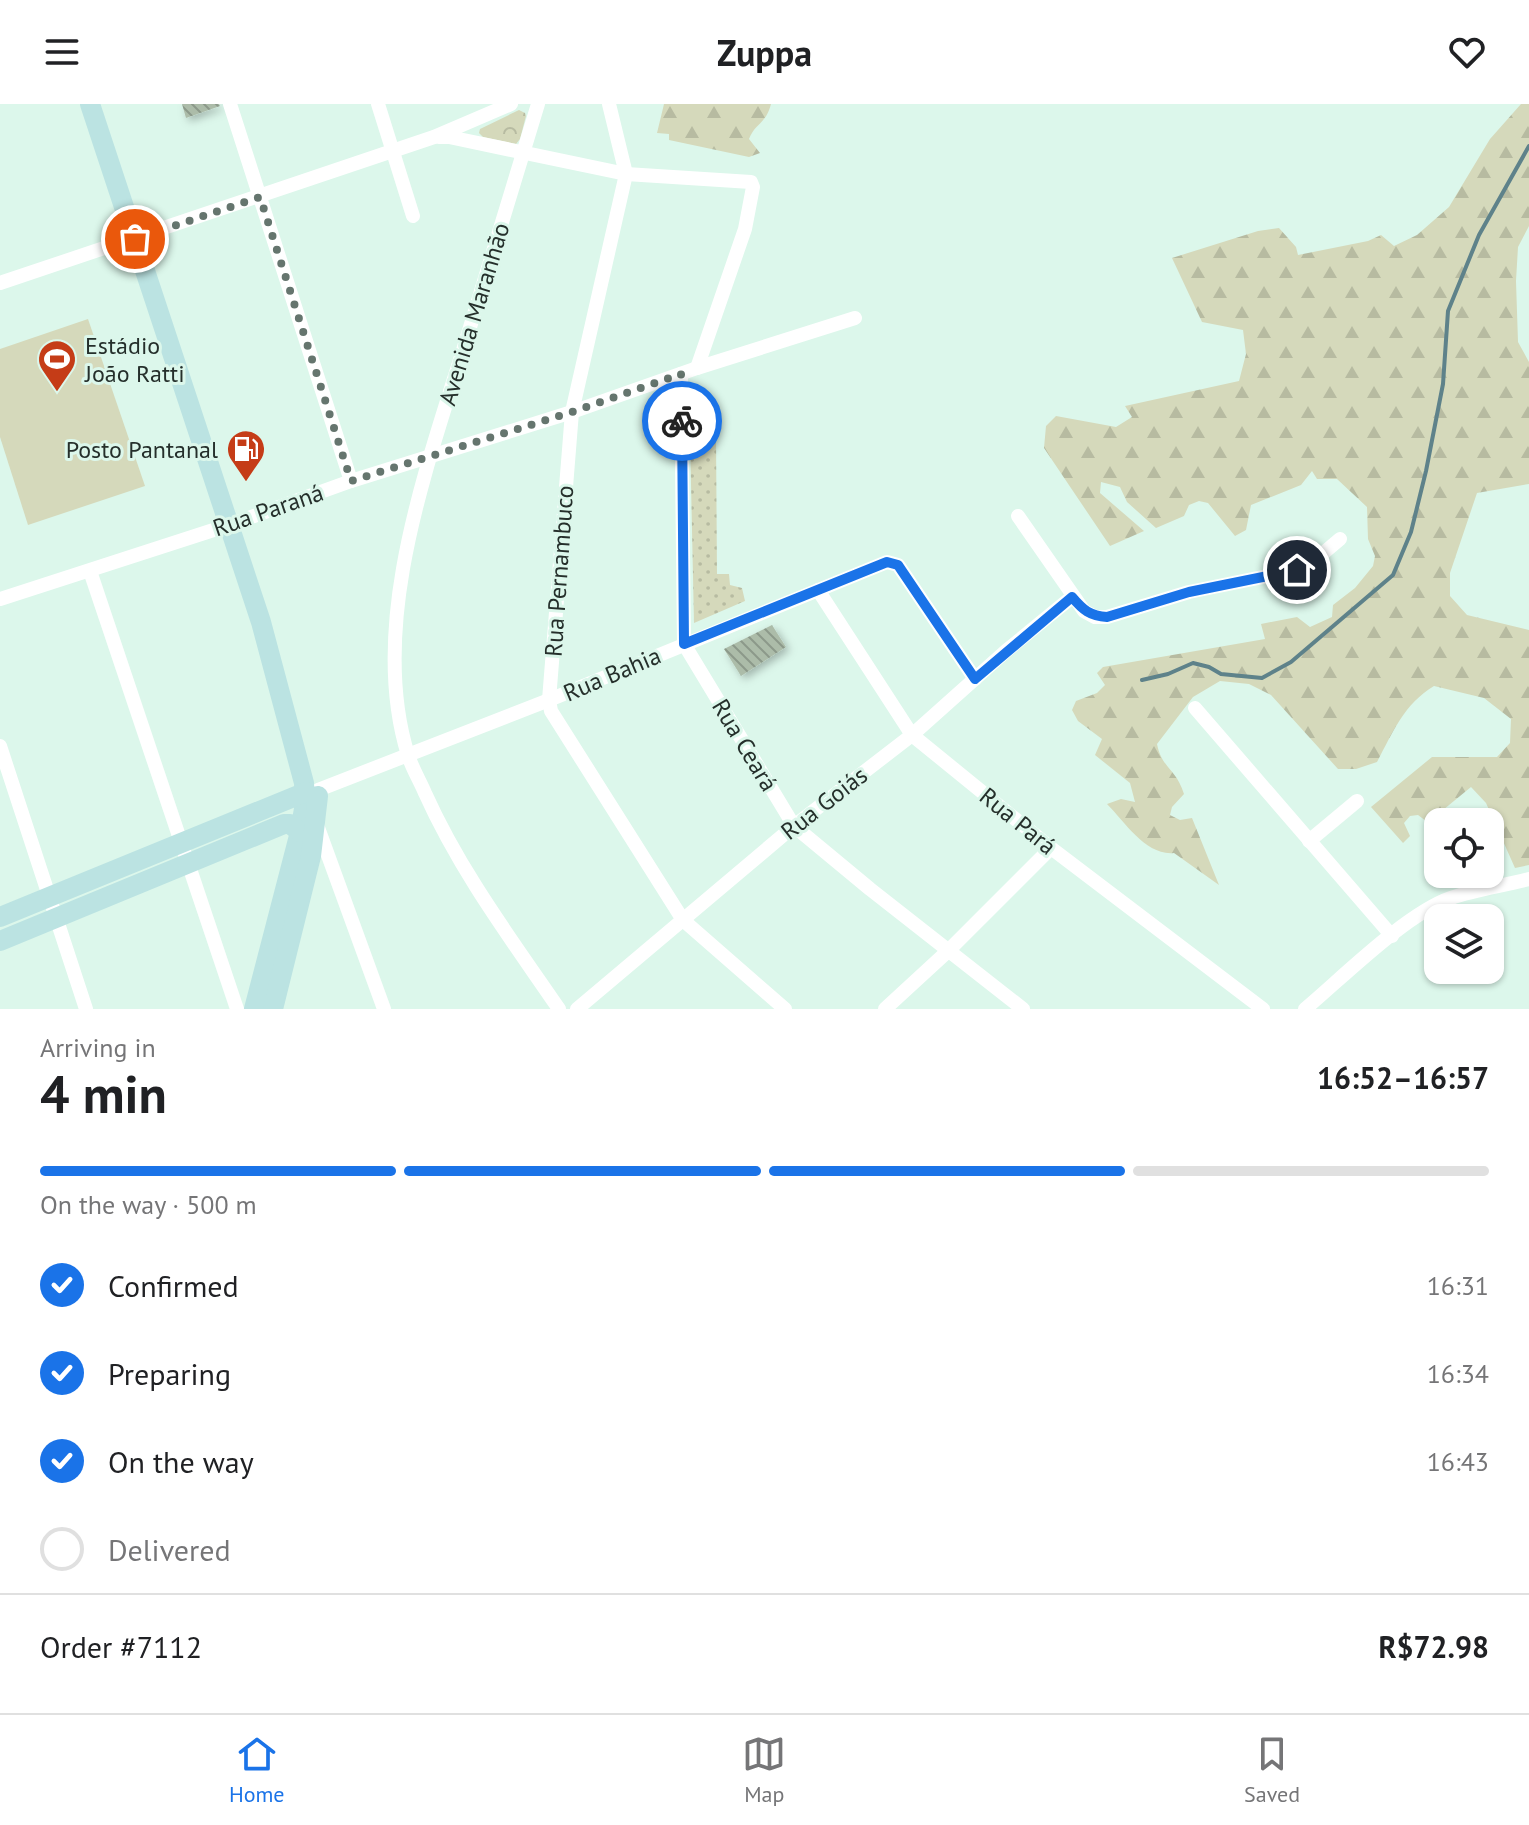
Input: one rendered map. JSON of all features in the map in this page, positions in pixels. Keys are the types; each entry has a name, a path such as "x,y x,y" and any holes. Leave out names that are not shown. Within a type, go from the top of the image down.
{"main road":[{"path":"90,104 229,525 312,791 300,826 254,1009"},
{"name":"Rua Bahia","path":"0,917 180,841 312,791"},
{"path":"273,1009 311,856 300,826 287,818 286,810 278,803"},
{"path":"0,941 190,864 300,826"}],"street":[{"path":"230,104 351,481"},
{"path":"378,104 413,216"},
{"path":"0,283 393,152 434,137 489,108 511,104"},
{"name":"Avenida Maranhão","path":"538,104 431,455 411,536 397,619 396,678 408,756 462,866 559,1009"},
{"name":"Rua Pernambuco","path":"549,700 572,412 626,174 609,104"},
{"path":"434,137 449,137 626,174 751,182 753,187 745,229 697,368"},
{"name":"Rua Paraná","path":"0,599 229,525 351,481 855,318"},
{"path":"681,374 684,644"},
{"path":"1018,516 1072,597 1084,611 1095,617 1107,617 1189,592 1297,570 1314,561 1340,539"},
{"name":"Rua Bahia","path":"312,791 549,700 887,562 898,565 975,679"},
{"path":"90,571 237,1009"},
{"name":"Rua Pará","path":"818,590 912,735 1051,848 1263,1009"},
{"name":"Rua Goiás","path":"577,1009 794,826 912,735 1072,597"},
{"name":"Rua Ceará","path":"684,644 794,826 1023,1009"},
{"path":"549,700 551,711 683,920 785,1009"},
{"path":"1195,708 1392,936"},
{"path":"0,746 86,1009"},
{"path":"1309,841 1357,801"},
{"path":"300,826 384,1009"},
{"path":"885,1009 1051,848"},
{"path":"1305,1009 1412,919 1451,898 1527,883"}],"green space":[{"path":"664,104 771,104 749,139 760,153 749,157 669,140 669,134 657,133"},
{"path":"1521,104 1529,104 1529,226 1518,247 1516,281 1518,342 1529,362 1529,484 1477,493 1450,573 1450,596 1467,615 1529,630 1529,865 1515,868 1504,843 1504,808 1488,808 1471,787 1445,808 1424,808 1424,820 1418,815 1410,816 1404,823 1410,836 1403,843 1371,807 1432,757 1497,757 1510,743 1511,719 1484,698 1434,686 1407,710 1377,762 1356,769 1338,769 1271,695 1249,684 1220,681 1193,697 1157,744 1162,759 1184,794 1172,807 1170,815 1180,820 1192,818 1219,885 1174,853 1145,844 1107,804 1121,799 1135,802 1130,783 1095,755 1102,739 1078,721 1072,710 1076,701 1097,693 1105,685 1097,673 1103,667 1265,639 1261,624 1297,617 1310,627 1332,617 1333,605 1355,588 1373,566 1375,556 1368,539 1367,507 1337,479 1317,479 1312,471 1301,485 1251,505 1246,530 1235,536 1208,503 1199,501 1189,505 1184,516 1156,528 1127,502 1120,487 1101,482 1100,493 1144,531 1110,546 1044,448 1046,426 1056,416 1116,427 1132,417 1125,406 1239,381 1246,354 1243,330 1202,322 1172,258 1258,231 1279,228 1296,247 1298,255 1368,241 1381,235 1394,246 1417,235 1449,207 1490,139"},
{"path":"519,110 526,116 516,144 483,137 479,133 480,129"},
{"name":"Estádio João Ratti","path":"88,319 145,486 28,525 0,437 0,349"},
{"path":"716,436 717,574 729,574 730,585 742,588 745,601 694,623 690,437"}],"building":[{"path":"182,104 219,104 220,106 186,118"},
{"path":"772,625 786,647 741,676 724,649"}],"waterway":[{"path":"1142,680 1168,674 1193,663 1221,674 1262,678 1291,662 1393,575 1411,532 1426,471 1443,384 1448,311 1479,235 1529,146"}],"way so far":[{"path":"135,239 260,197 351,481 572,412 681,374 682,421"}],"place":[{"name":"Estádio João Ratti","path":"57,393"},
{"name":"Posto Pantanal","path":"246,483"}],"route":[{"path":"682,421 684,644 887,562 898,565 975,679 1072,597 1084,611 1095,617 1107,617 1189,592 1297,570"}]}
